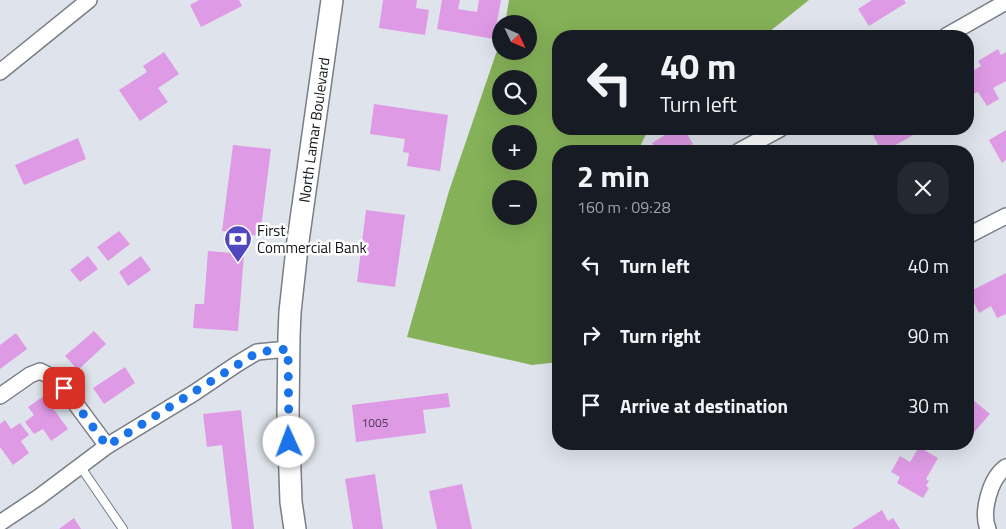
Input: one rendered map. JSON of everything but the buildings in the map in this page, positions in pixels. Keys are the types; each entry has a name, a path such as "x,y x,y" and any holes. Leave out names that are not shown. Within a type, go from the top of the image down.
{"street":[{"path":"0,72 90,0"},
{"name":"North Lamar Boulevard","path":"295,529 291,493 288,412 290,312 297,248 332,0"},
{"path":"957,30 1006,2"},
{"path":"750,145 769,135"},
{"path":"974,232 1006,216"},
{"path":"0,523 39,497 107,446 258,352 288,349"},
{"path":"0,396 30,375 40,371 52,377 64,388 107,446"},
{"path":"988,529 985,522 987,499 993,484 1006,467"}],"lane":[{"path":"80,466 122,529"}],"green space":[{"path":"509,0 809,0 772,30 552,30 552,135 646,135 641,145 552,145 552,363 532,365 407,337 449,191 494,60 538,60 538,15 506,15"}],"place":[{"name":"First Commercial Bank","path":"238,263"}],"route":[{"path":"64,388 107,446 258,352 288,349 289,442"}]}
